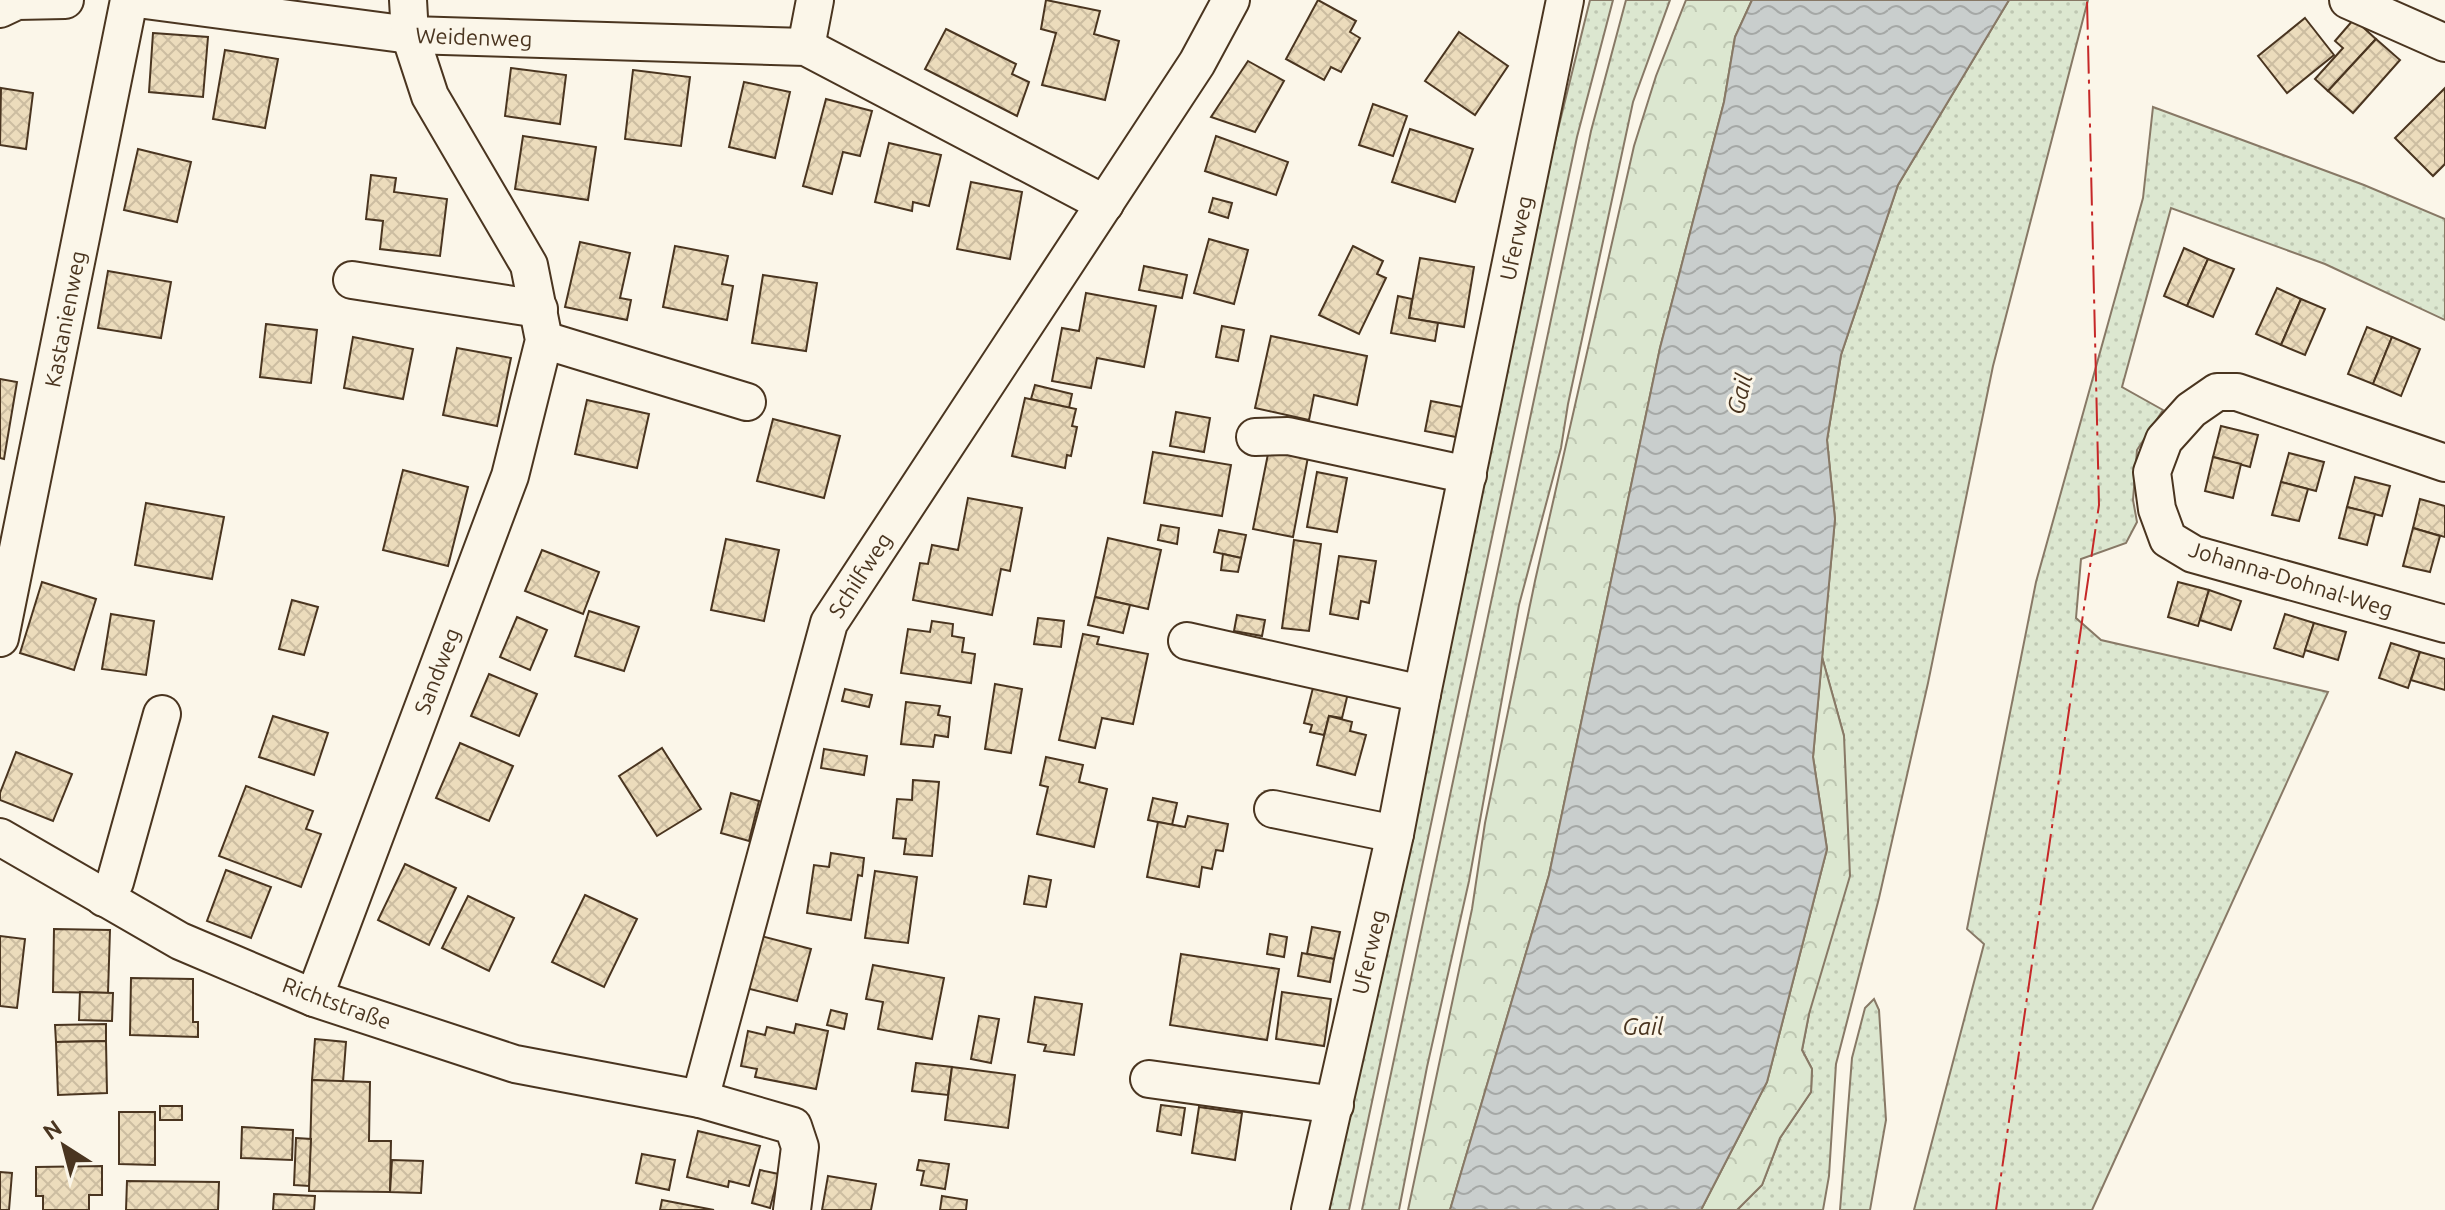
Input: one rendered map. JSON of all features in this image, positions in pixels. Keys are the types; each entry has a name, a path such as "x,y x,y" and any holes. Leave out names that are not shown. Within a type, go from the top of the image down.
{"street":[{"path":"0,9 17,1 65,0"},
{"name":"Kastanienweg","path":"0,638 129,0"},
{"name":"Weidenweg","path":"145,0 410,35 806,47 1105,204"},
{"name":"Sandweg","path":"314,998 510,476 542,325 529,265 430,96 410,35 408,0"},
{"path":"806,47 815,0"},
{"name":"Schilfweg","path":"700,1099 829,623 1197,63 1231,0"},
{"name":"Uferweg","path":"1310,1210 1395,834 1565,0"},
{"path":"2348,0 2445,43"},
{"path":"352,280 542,325 747,402"},
{"name":"Johanna-Dohnal-Weg","path":"2445,463 2237,392 2217,392 2191,410 2164,440 2152,472 2157,509 2168,539 2193,554 2445,624"},
{"path":"1255,437 1288,436 1468,475"},
{"path":"1187,641 1422,694"},
{"path":"104,898 115,882 162,714"},
{"path":"1273,809 1395,834"},
{"name":"Richtstraße","path":"0,837 180,941 314,998 515,1064 700,1099"},
{"path":"1149,1079 1335,1105"},
{"path":"700,1099 793,1126 800,1147 792,1210"}],"green space":[{"path":"1590,0 1613,0 1577,137 1349,1210 1329,1210 1539,206"},
{"path":"1626,0 1670,0 1633,102 1561,448 1519,605 1469,881 1399,1210 1362,1210 1591,131"},
{"path":"1686,0 1752,0 1735,37 1724,102 1660,348 1549,875 1450,1210 1408,1210 1472,909 1485,823 1535,581 1634,146 1656,76"},
{"path":"2009,0 2088,0 1993,366 1928,683 1879,898 1836,1064 1829,1176 1823,1210 1737,1210 1762,1185 1780,1138 1811,1092 1812,1069 1802,1050 1844,736 1822,657 1835,519 1827,440 1841,355 1898,185"},
{"path":"2153,107 2364,185 2445,219 2445,320 2325,264 2171,208 2122,387 2163,410 2137,450 2133,500 2137,522 2126,543 2081,559 2076,618 2101,640 2328,692 2092,1210 1914,1210 1984,944 1967,929 2036,582 2143,198"},
{"path":"1822,657 1844,736 1850,876 1809,1014 1802,1050 1812,1069 1811,1092 1780,1138 1762,1185 1737,1210 1701,1210 1767,1082 1827,849 1813,757"},
{"path":"1874,999 1879,1010 1886,1120 1870,1210 1840,1210 1852,1058 1865,1008"}],"water":[{"name":"Gail","path":"1752,0 2009,0 1898,185 1841,355 1827,440 1835,519 1813,757 1827,849 1767,1082 1701,1210 1450,1210 1549,875 1660,348 1724,102 1735,37"}],"building":[{"path":"1046,0 1100,11 1094,34 1119,41 1105,100 1042,85 1056,33 1041,29"},
{"path":"1318,0 1356,21 1350,32 1360,38 1341,72 1331,67 1324,80 1286,59"},
{"path":"2305,18 2334,55 2287,93 2258,56"},
{"path":"2354,19 2376,39 2328,91 2315,79 2343,48 2335,41"},
{"path":"946,29 1016,64 1012,74 1029,82 1017,116 925,69"},
{"path":"1459,32 1508,66 1475,115 1425,81"},
{"path":"153,33 208,37 203,97 149,92"},
{"path":"2376,39 2400,60 2353,113 2328,91"},
{"path":"225,50 278,59 265,128 213,119"},
{"path":"1248,61 1284,81 1255,132 1211,117"},
{"path":"511,68 566,75 560,124 505,116"},
{"path":"633,70 690,77 681,146 625,139"},
{"path":"744,82 790,92 775,158 729,147"},
{"path":"1,88 33,93 26,149 0,145"},
{"path":"2445,88 2445,164 2433,176 2395,138"},
{"path":"826,99 872,111 860,156 843,152 832,194 803,186"},
{"path":"1373,104 1407,116 1393,156 1359,145"},
{"path":"1410,129 1473,149 1455,202 1392,182"},
{"path":"523,136 596,147 588,200 515,189"},
{"path":"1216,136 1288,162 1276,195 1205,171"},
{"path":"889,143 941,155 929,206 913,202 912,211 875,202"},
{"path":"138,149 191,162 177,222 124,210"},
{"path":"371,175 396,178 394,192 447,199 440,256 380,249 383,221 366,219"},
{"path":"971,182 1022,192 1010,259 957,249"},
{"path":"1213,198 1232,203 1228,218 1209,212"},
{"path":"1209,239 1248,250 1234,304 1194,293"},
{"path":"580,242 630,253 620,298 631,300 627,320 565,307"},
{"path":"675,246 728,256 722,284 733,286 727,320 663,307"},
{"path":"1353,246 1383,261 1377,274 1386,278 1359,334 1319,315"},
{"path":"2184,248 2208,259 2187,306 2164,296"},
{"path":"1420,258 1474,267 1464,327 1409,318"},
{"path":"2208,259 2234,269 2213,317 2187,306"},
{"path":"1144,266 1187,275 1182,298 1139,290"},
{"path":"108,271 171,282 161,338 98,328"},
{"path":"763,275 817,283 806,351 752,343"},
{"path":"2277,288 2301,299 2281,345 2256,334"},
{"path":"1086,293 1156,306 1144,367 1097,358 1091,388 1052,381 1062,328 1079,331"},
{"path":"1398,296 1412,299 1409,318 1438,323 1435,341 1391,333"},
{"path":"2301,299 2325,309 2305,355 2281,345"},
{"path":"266,324 317,330 311,383 260,377"},
{"path":"1222,326 1244,330 1238,361 1216,357"},
{"path":"2367,327 2392,337 2373,384 2348,374"},
{"path":"1271,336 1367,356 1357,405 1314,395 1309,420 1255,408"},
{"path":"353,337 413,349 403,399 344,388"},
{"path":"2392,337 2420,349 2401,396 2373,384"},
{"path":"457,348 511,358 497,426 443,415"},
{"path":"0,379 17,382 4,459 0,458"},
{"path":"1035,385 1072,394 1069,408 1031,399"},
{"path":"1025,398 1076,409 1072,426 1077,427 1065,468 1012,456"},
{"path":"587,400 649,414 637,468 575,454"},
{"path":"1431,401 1462,407 1456,437 1425,431"},
{"path":"1176,412 1210,418 1204,452 1170,446"},
{"path":"773,419 840,436 824,498 757,481"},
{"path":"2221,426 2258,435 2250,467 2213,457"},
{"path":"1269,449 1308,457 1293,537 1253,529"},
{"path":"1153,452 1231,465 1222,516 1144,503"},
{"path":"2289,453 2324,462 2316,491 2281,482"},
{"path":"2213,457 2241,464 2233,498 2205,491"},
{"path":"403,470 468,487 448,566 383,550"},
{"path":"1317,472 1347,478 1337,532 1307,527"},
{"path":"2355,477 2390,486 2382,516 2347,507"},
{"path":"2281,482 2308,489 2299,521 2272,515"},
{"path":"968,498 1022,508 1010,571 1001,569 992,615 913,600 920,563 928,564 932,545 958,550"},
{"path":"2420,499 2445,506 2445,537 2413,528"},
{"path":"146,503 224,517 212,579 135,565"},
{"path":"2347,507 2375,514 2367,545 2339,538"},
{"path":"1161,525 1179,528 1177,544 1158,540"},
{"path":"2413,528 2440,536 2430,572 2403,566"},
{"path":"1219,530 1246,535 1241,558 1214,552"},
{"path":"1108,538 1161,550 1148,609 1095,597"},
{"path":"726,539 779,550 764,621 711,610"},
{"path":"1294,540 1321,544 1309,631 1282,628"},
{"path":"542,550 599,572 583,614 525,591"},
{"path":"1223,554 1241,558 1238,572 1221,570"},
{"path":"1339,556 1376,561 1369,603 1361,601 1358,619 1330,614"},
{"path":"42,582 96,599 74,670 20,653"},
{"path":"2178,582 2209,590 2198,626 2168,617"},
{"path":"2209,590 2241,601 2231,630 2200,620"},
{"path":"1095,597 1130,605 1123,633 1088,625"},
{"path":"292,600 318,607 304,655 279,649"},
{"path":"589,611 639,627 624,671 575,656"},
{"path":"111,614 154,621 146,675 102,669"},
{"path":"2285,614 2314,623 2303,657 2274,648"},
{"path":"1237,615 1265,620 1262,636 1234,631"},
{"path":"517,617 547,630 530,670 500,657"},
{"path":"1038,618 1064,621 1061,647 1034,644"},
{"path":"932,621 953,624 952,636 964,638 962,652 975,654 971,683 901,673 908,629 930,632"},
{"path":"2314,623 2346,632 2338,660 2305,650"},
{"path":"1083,634 1099,637 1097,644 1148,654 1133,724 1102,718 1095,748 1059,740"},
{"path":"2391,643 2420,652 2408,688 2379,678"},
{"path":"2420,652 2445,659 2445,690 2411,680"},
{"path":"489,674 537,694 519,736 471,716"},
{"path":"995,684 1022,689 1011,753 985,749"},
{"path":"1314,684 1348,693 1342,718 1329,716 1324,735 1310,732 1312,725 1304,723"},
{"path":"845,689 872,695 869,707 842,701"},
{"path":"906,702 940,706 938,715 950,717 948,737 935,735 933,747 901,744"},
{"path":"273,716 328,733 314,775 259,757"},
{"path":"1329,716 1352,722 1350,731 1366,735 1355,775 1317,765"},
{"path":"460,743 513,766 489,821 436,798"},
{"path":"662,748 701,809 657,836 619,776"},
{"path":"824,749 867,756 864,775 821,768"},
{"path":"16,752 72,774 53,821 0,800"},
{"path":"1046,757 1083,765 1079,782 1107,789 1094,847 1037,834 1048,787 1040,785"},
{"path":"913,780 939,782 932,856 904,854 906,839 893,838 897,799 912,800"},
{"path":"246,786 313,811 306,829 321,834 301,887 219,856"},
{"path":"731,793 759,801 749,841 721,833"},
{"path":"1153,798 1177,803 1172,825 1148,820"},
{"path":"1188,816 1228,824 1223,851 1216,850 1212,869 1202,867 1199,887 1147,877 1158,822 1185,827"},
{"path":"831,853 864,858 851,920 807,913 814,865 829,867"},
{"path":"405,864 456,888 429,945 378,920"},
{"path":"226,870 271,887 251,938 207,921"},
{"path":"875,871 917,877 908,943 865,938"},
{"path":"1029,876 1051,880 1046,907 1024,904"},
{"path":"585,895 637,919 604,987 552,962"},
{"path":"468,896 514,918 489,971 442,948"},
{"path":"1312,927 1340,932 1334,959 1307,954"},
{"path":"54,929 110,930 108,993 53,992"},
{"path":"1270,934 1287,937 1284,957 1267,954"},
{"path":"0,936 25,939 17,1008 0,1006"},
{"path":"761,936 811,949 797,1001 746,988"},
{"path":"1302,953 1334,959 1330,982 1298,976"},
{"path":"1181,954 1279,969 1267,1040 1170,1025"},
{"path":"873,965 944,978 932,1039 878,1029 883,1002 866,999"},
{"path":"131,978 193,979 193,1022 198,1022 198,1037 130,1035"},
{"path":"80,992 113,993 112,1021 79,1020"},
{"path":"1282,992 1331,999 1324,1046 1276,1039"},
{"path":"1035,997 1082,1004 1074,1055 1044,1051 1046,1045 1028,1042"},
{"path":"831,1010 847,1014 844,1029 827,1025"},
{"path":"979,1016 999,1019 991,1063 971,1059"},
{"path":"106,1024 106,1041 56,1042 55,1025"},
{"path":"796,1024 828,1031 816,1089 755,1077 757,1069 741,1066 748,1031 765,1035 767,1027 794,1033"},
{"path":"315,1039 346,1042 343,1082 312,1080"},
{"path":"106,1041 107,1093 58,1095 56,1042"},
{"path":"916,1063 952,1067 948,1095 912,1091"},
{"path":"952,1067 1015,1075 1008,1128 945,1120"},
{"path":"312,1080 370,1082 369,1141 391,1141 390,1192 309,1191"},
{"path":"1161,1105 1185,1108 1181,1135 1157,1131"},
{"path":"160,1106 182,1106 182,1120 160,1120"},
{"path":"1199,1107 1242,1113 1235,1160 1192,1153"},
{"path":"119,1112 155,1112 155,1165 119,1164"},
{"path":"242,1127 293,1130 292,1160 241,1158"},
{"path":"698,1131 760,1146 749,1186 729,1181 728,1187 687,1177"},
{"path":"296,1138 311,1139 309,1186 294,1185"},
{"path":"642,1154 675,1160 669,1190 636,1183"},
{"path":"392,1160 423,1161 421,1193 390,1192"},
{"path":"919,1160 949,1164 945,1189 921,1185 924,1171 917,1170"},
{"path":"102,1166 102,1195 89,1195 89,1210 43,1210 43,1196 36,1196 36,1167"},
{"path":"760,1170 779,1174 770,1208 752,1203"},
{"path":"0,1172 12,1173 9,1210 0,1210"},
{"path":"828,1176 876,1184 871,1210 822,1210"},
{"path":"127,1181 219,1182 218,1210 126,1210"},
{"path":"274,1194 315,1196 314,1210 273,1210"},
{"path":"942,1196 967,1200 966,1210 940,1210"},
{"path":"662,1200 714,1210 660,1210"}],"power":[{"path":"1996,1210 2099,505 2087,0"}]}
